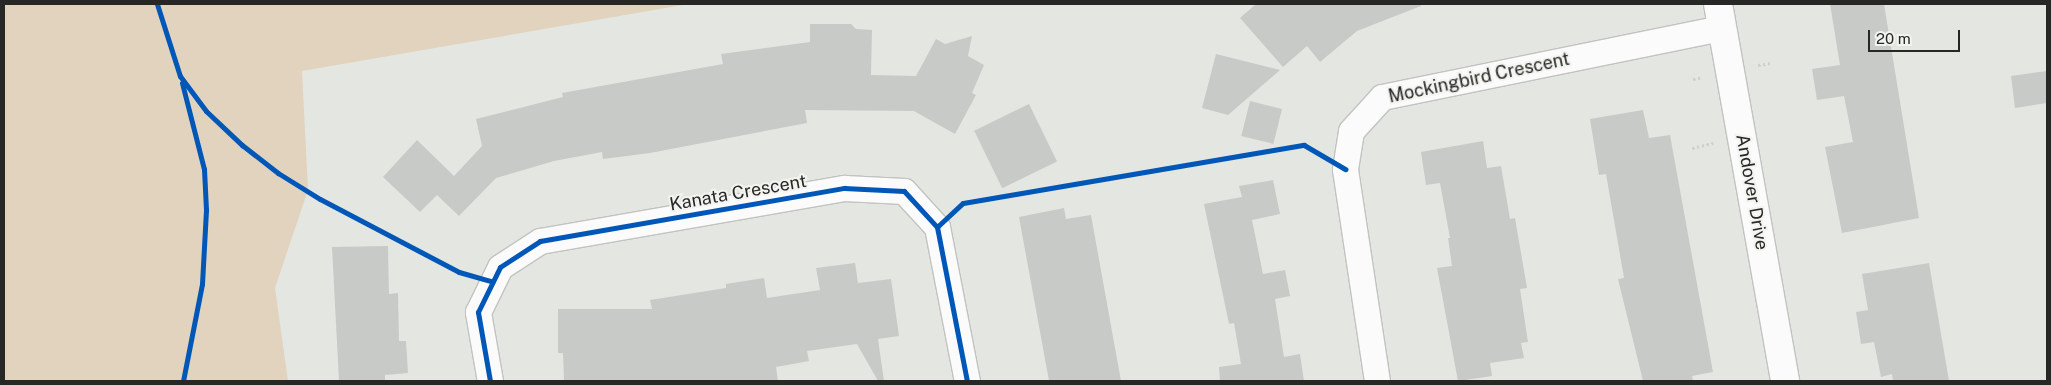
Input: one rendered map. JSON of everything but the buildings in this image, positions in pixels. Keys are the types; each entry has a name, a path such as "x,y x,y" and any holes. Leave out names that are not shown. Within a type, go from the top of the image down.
{"street":[{"name":"Mockingbird Crescent","path":"1377,381 1345,169 1351,131 1382,97 1720,16"},
{"name":"Andover Drive","path":"1720,16 1785,381"},
{"name":"Kanata Crescent","path":"490,381 478,312 500,267 540,241 844,188 904,192 936,227 967,381"}],"shaded area":[{"path":"4,4 689,4 302,71 308,190 275,288 288,381 4,381"}],"cycle path":[{"path":"157,4 180,76 206,111 242,145 278,173 320,199 459,272 493,282"},
{"path":"182,83 204,169 206,210 202,284 183,381"},
{"path":"937,227 963,203 1304,145 1345,169"},
{"path":"490,381 478,312 500,267 540,241 844,188 904,191 937,227 967,381"}]}
